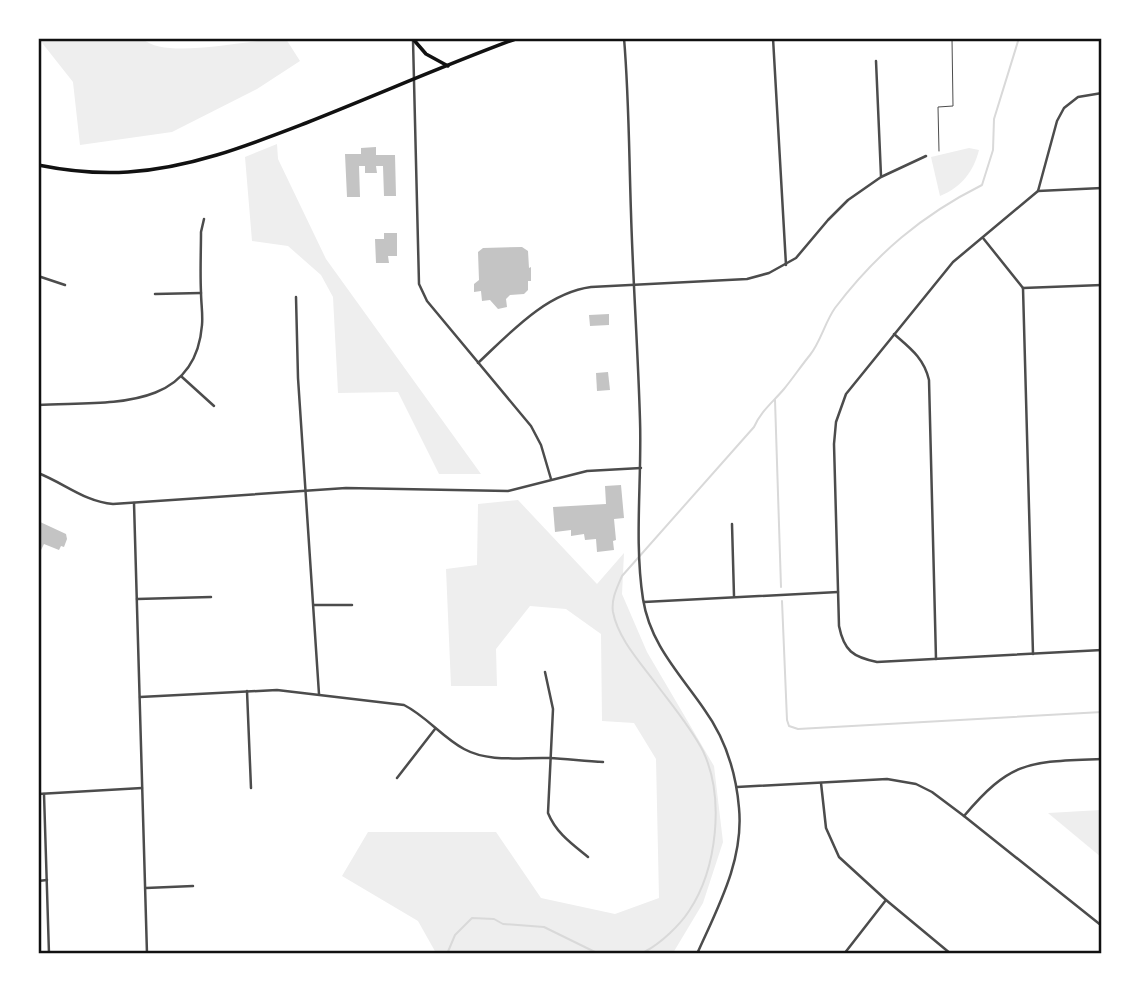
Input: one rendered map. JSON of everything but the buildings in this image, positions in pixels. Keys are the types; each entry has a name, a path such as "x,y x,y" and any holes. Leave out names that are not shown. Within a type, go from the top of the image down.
{"main road":[{"path":"38,165 78,171 126,172 185,164 268,138 519,38"},
{"path":"413,39 426,54 448,66"}],"street":[{"path":"624,38 630,139 641,468 641,581 644,602 650,626 664,655 719,732 737,787 739,836 736,859 697,954"},
{"path":"773,38 786,265"},
{"path":"413,39 419,284 427,301 536,435 551,480"},
{"path":"876,61 881,177"},
{"path":"1101,93 1078,97 1064,108 1057,121 1038,191 953,262 850,388 836,422 834,444 838,592 842,640 849,651 859,658 877,662 1101,650"},
{"path":"478,363 538,311 562,295 584,288 747,279 769,273 796,258 848,200 881,177 926,156"},
{"path":"1038,191 1101,188"},
{"path":"38,405 133,400 168,388 182,377 194,359 202,324 201,232 204,219"},
{"path":"982,237 1023,288 1033,654"},
{"path":"38,276 65,285"},
{"path":"1023,288 1101,285"},
{"path":"155,294 201,293"},
{"path":"296,297 305,491 319,694"},
{"path":"894,334 919,356 929,380 936,659"},
{"path":"182,377 214,406"},
{"path":"38,473 101,503 134,503 346,488 508,491 587,471 641,468"},
{"path":"134,503 147,954"},
{"path":"732,524 734,596"},
{"path":"644,602 838,592"},
{"path":"137,599 211,597"},
{"path":"314,605 352,605"},
{"path":"545,672 552,700 548,813 552,824 562,836 588,857"},
{"path":"139,696 277,690 404,705 415,710 435,729 464,749 487,757 603,762"},
{"path":"247,691 251,788"},
{"path":"397,778 435,729"},
{"path":"964,816 992,784 1011,772 1042,762 1101,759"},
{"path":"737,787 887,779 916,784 932,792 964,816 1101,926"},
{"path":"821,783 826,828 833,848 846,864 886,900 951,954"},
{"path":"38,794 142,788"},
{"path":"44,794 49,954"},
{"path":"38,881 47,880"},
{"path":"146,888 193,886"},
{"path":"844,954 886,900"}],"lane":[{"path":"939,151 938,107 953,106 952,38"}],"shaded area":[{"path":"39,39 143,39 155,45 190,48 286,39 300,61 257,89 172,132 80,145 73,82"},
{"path":"277,144 278,159 326,259 481,474 439,474 398,392 338,393 333,297 321,275 288,246 252,241 245,157"},
{"path":"969,148 979,150 970,172 960,184 940,196 931,157"},
{"path":"518,500 597,584 624,553 622,594 647,652 714,766 723,842 703,903 673,953 436,953 418,921 342,876 368,832 496,832 541,898 615,914 659,898 656,759 634,723 602,721 601,634 566,609 530,606 496,649 497,686 451,686 446,569 477,565 478,504"},
{"path":"1101,810 1101,857 1048,813"}],"waterway":[{"path":"631,954 644,952 658,943 689,911 699,894 712,854 716,811 710,770 703,751 619,631 613,612 618,585 622,576 754,427 814,350 835,308 867,270 920,223 982,185 993,150 994,119 1019,38"},
{"path":"775,400 781,587"},
{"path":"782,601 789,726 798,729 1102,712"},
{"path":"447,954 455,935 472,918 494,919 503,924 544,927 599,954"}]}
